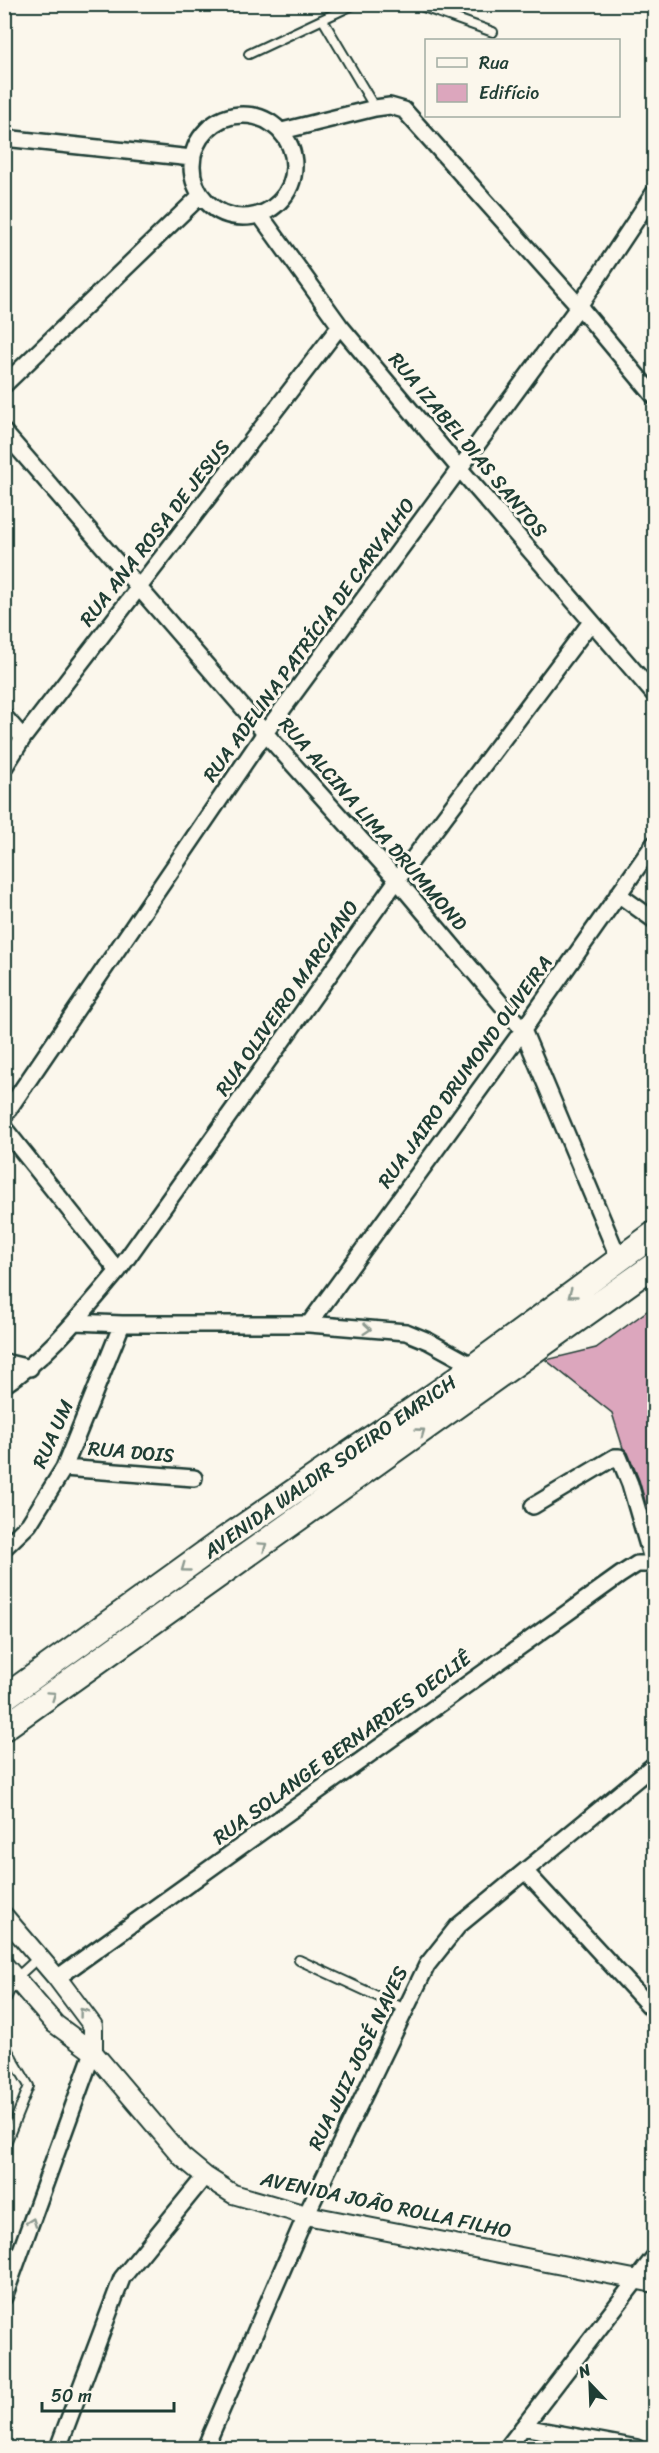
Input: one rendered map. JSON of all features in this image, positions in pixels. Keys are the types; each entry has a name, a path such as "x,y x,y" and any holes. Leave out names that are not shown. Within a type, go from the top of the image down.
{"main road":[{"name":"AVENIDA WALDIR SOEIRO EMRICH","path":"4,1698 222,1541 474,1366 654,1234"},
{"name":"AVENIDA WALDIR SOEIRO EMRICH","path":"4,1728 654,1265"}],"street":[{"path":"282,131 375,108 390,106 404,110 579,306 654,396"},
{"path":"253,115 269,121 282,131 291,145 295,162 293,179 286,195 274,207 260,215 243,218 227,215 212,207 200,196 191,171 192,159 197,143 207,129 228,117 253,115"},
{"path":"4,138 192,159"},
{"name":"RUA ADELINA PATRÍCIA DE CARVALHO","path":"4,1116 265,733 579,306 654,194"},
{"path":"4,385 200,196"},
{"name":"RUA IZABEL DIAS SANTOS","path":"260,215 340,326 654,694"},
{"name":"RUA ANA ROSA DE JESUS","path":"4,768 23,738 340,326"},
{"name":"RUA ALCINA LIMA DRUMMOND","path":"4,432 265,733 397,880 523,1030 619,1259"},
{"name":"RUA OLIVEIRO MARCIANO","path":"4,1385 30,1368 75,1322 118,1270 397,880 591,622"},
{"path":"4,716 23,738"},
{"name":"RUA JAIRO DRUMOND OLIVEIRA","path":"309,1324 523,1030 654,844"},
{"path":"618,894 654,920"},
{"path":"4,1128 118,1270"},
{"path":"75,1322 309,1324 406,1332 496,1377"},
{"name":"RUA UM","path":"4,1548 29,1524 64,1468 122,1324"},
{"path":"4,1362 30,1368"},
{"path":"533,1506 615,1457 620,1457 654,1563"},
{"name":"RUA DOIS","path":"64,1468 194,1478"},
{"name":"RUA SOLANGE BERNARDES DECLIÊ","path":"57,1978 620,1575 637,1564 654,1563"},
{"name":"RUA JUIZ JOSÉ NAVES","path":"205,2448 306,2215 427,1965 458,1926 654,1765"},
{"path":"525,1870 654,2011"},
{"path":"4,1916 57,1978 93,2026 93,2052 4,2297"},
{"name":"AVENIDA JOÃO ROLLA FILHO","path":"10,1972 55,2024 93,2052 182,2157 205,2176 233,2194 306,2215 654,2283"},
{"path":"58,2448 122,2278 205,2176"},
{"path":"507,2448 654,2256"},
{"path":"523,2427 637,2448"}],"lane":[{"path":"249,54 355,4"},
{"path":"415,4 493,32"},
{"path":"322,20 375,108"},
{"path":"4,2003 10,1972 38,1958"},
{"path":"299,1960 405,2009"},
{"path":"4,2044 29,2086 4,2148"},
{"path":"4,2076 12,2057"}],"building":[{"path":"654,1306 654,1533 639,1480 628,1453 623,1448 612,1413 546,1360 596,1348"}]}
